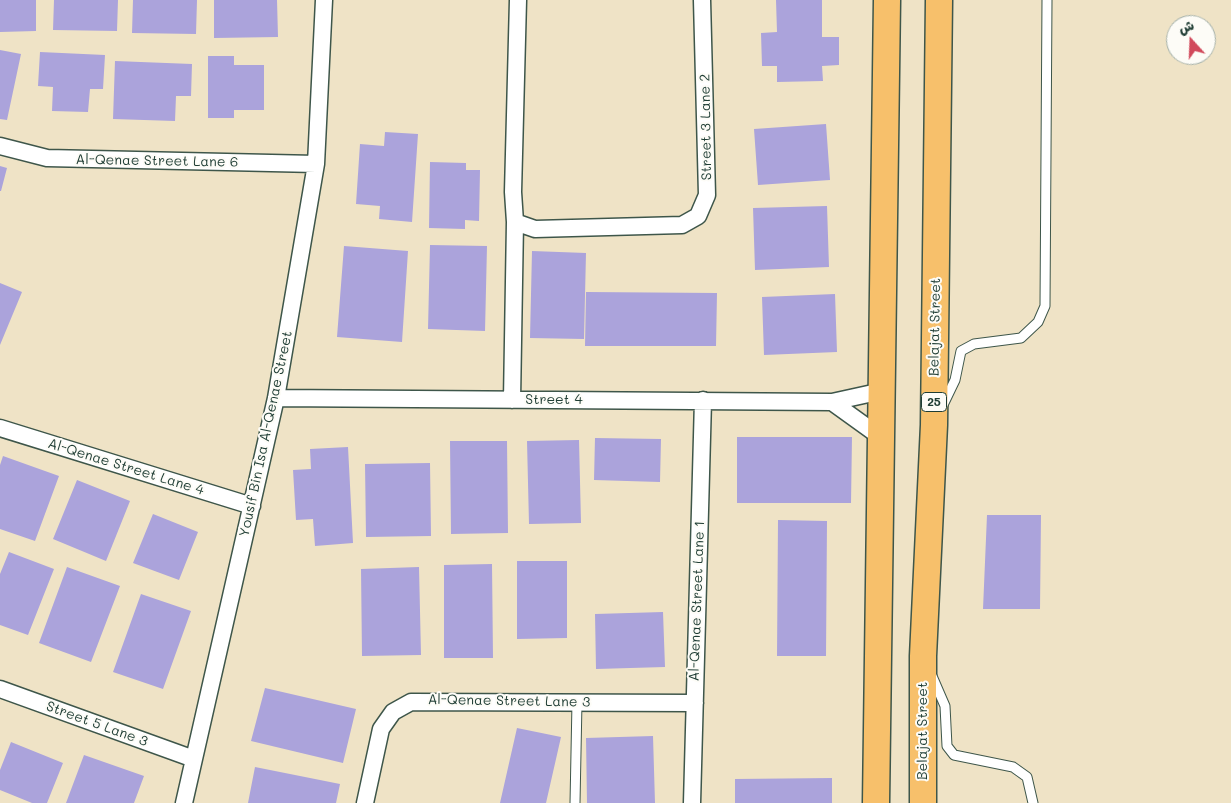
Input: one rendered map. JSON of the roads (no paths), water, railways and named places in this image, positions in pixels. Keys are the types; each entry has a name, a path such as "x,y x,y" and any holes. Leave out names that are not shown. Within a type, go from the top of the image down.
{"main road":[{"path":"876,803 887,0"},
{"name":"Belajat Street","path":"923,803 923,656 934,425 939,0"}],"street":[{"name":"Yousif Bin Isa Al-Qenae Street","path":"184,803 276,398 316,164 324,0"},
{"path":"512,400 515,222 513,192 518,0"},
{"name":"Street 3 Lane 2","path":"515,222 535,229 682,225 698,216 707,194 702,0"},
{"name":"Al-Qenae Street Lane 6","path":"0,146 47,158 316,164"},
{"name":"Street 4","path":"276,398 832,402 882,391"},
{"name":"Al-Qenae Street Lane 1","path":"692,803 703,400"},
{"path":"832,402 882,438"},
{"name":"Al-Qenae Street Lane 4","path":"0,428 252,506"},
{"name":"Street 5 Lane 3","path":"0,689 194,759"},
{"name":"Al-Qenae Street Lane 3","path":"365,803 381,729 386,720 401,706 422,700 695,703"}],"lane":[{"path":"934,425 955,380 961,351 974,344 1022,338 1038,322 1045,306 1047,0"},
{"path":"923,656 945,706 946,746 954,755 1013,767 1027,777 1033,803"},
{"path":"575,803 577,702"}]}
